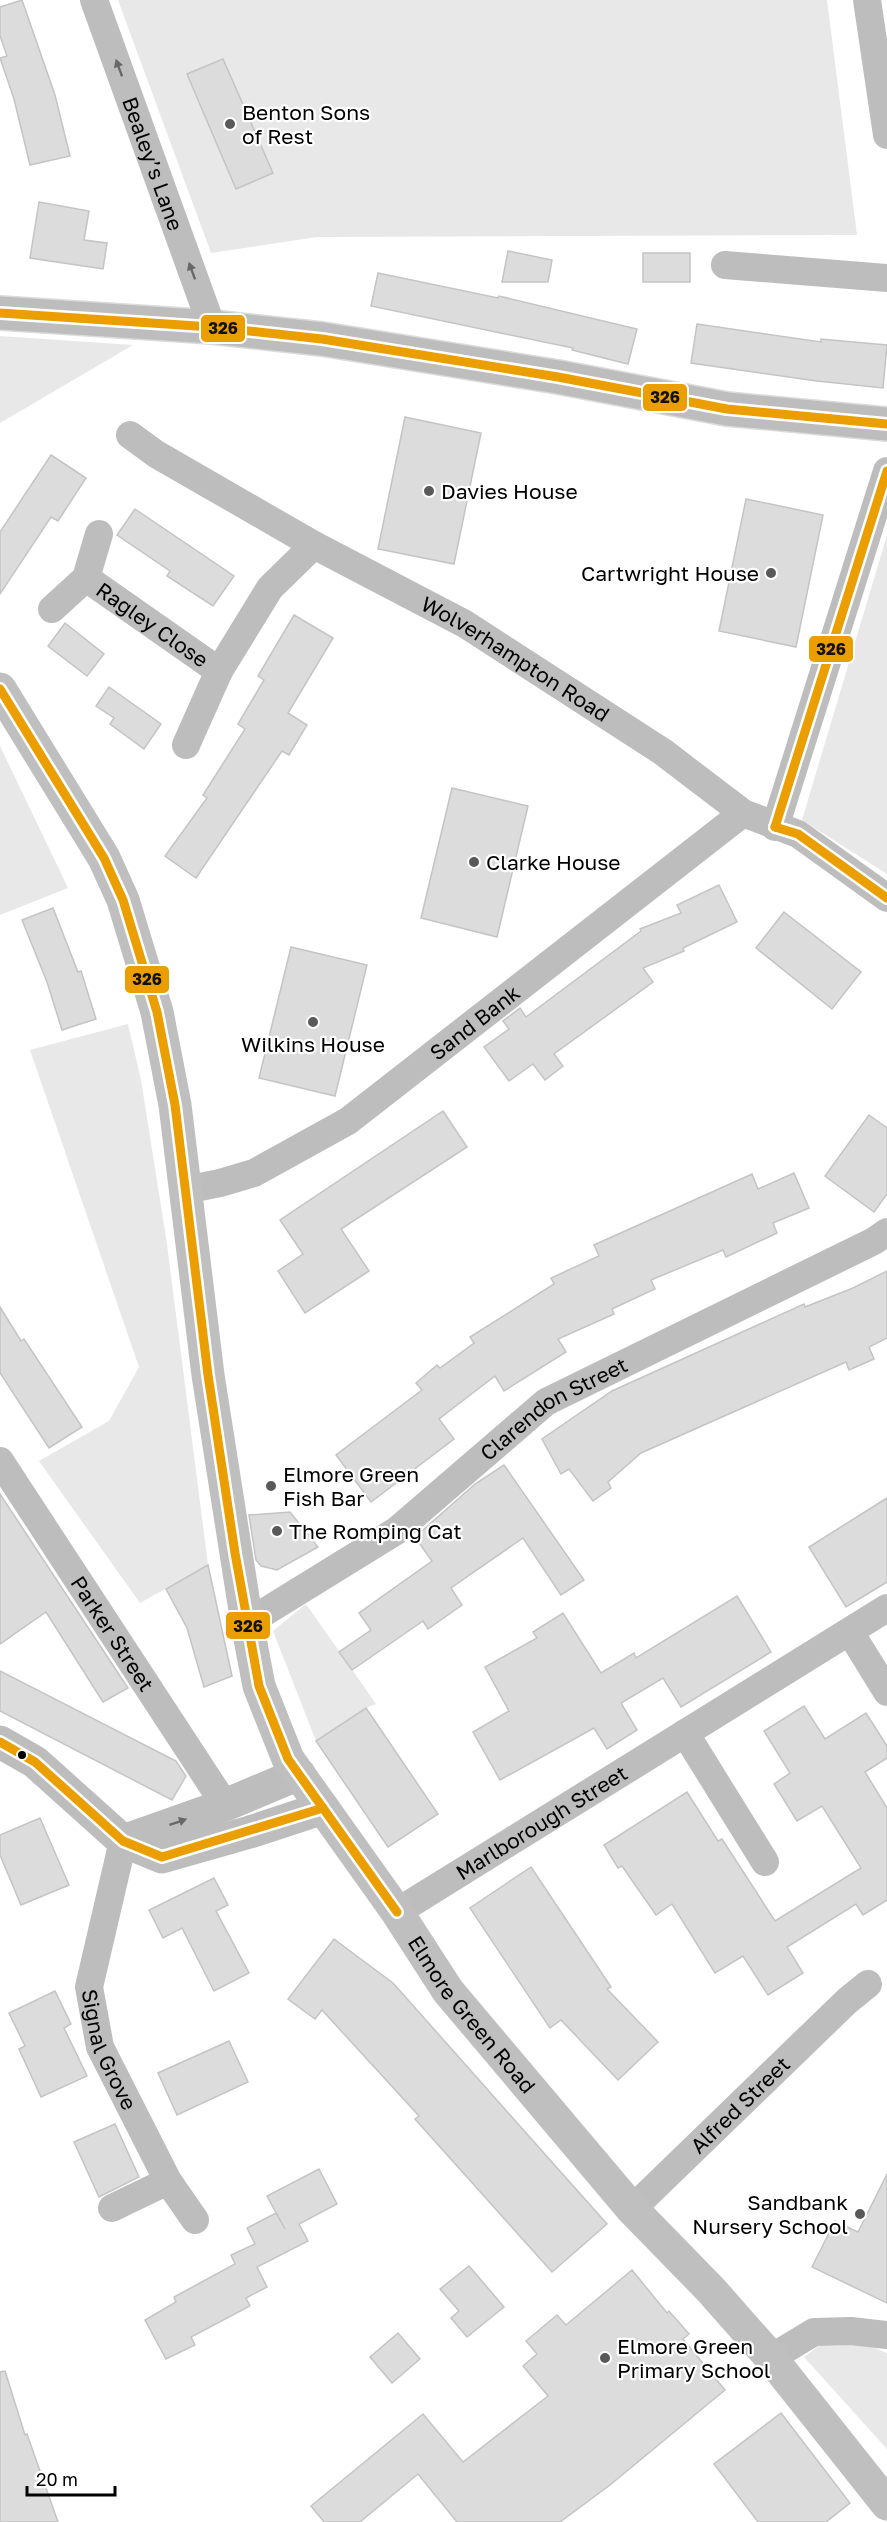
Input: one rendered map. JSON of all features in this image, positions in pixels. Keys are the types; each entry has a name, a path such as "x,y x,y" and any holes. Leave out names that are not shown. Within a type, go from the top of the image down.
{"main road":[{"path":"0,313 212,327 322,339 558,377 727,409 887,424"},
{"name":"Elmore Green Road","path":"0,689 104,858 123,900 157,1012 175,1105 208,1375 247,1623 259,1686 288,1759 397,1912 447,1991 632,2209 711,2289 771,2358 887,2504"},
{"path":"0,1742 36,1762 123,1841 162,1857 323,1808"},
{"path":"123,1841 225,1805 299,1774"}],"street":[{"name":"Bealey’s Lane","path":"94,0 212,327"},
{"path":"867,0 887,135"},
{"path":"725,266 887,278"},
{"name":"Wolverhampton Road","path":"130,435 156,454 314,545 347,560 465,624 663,752 743,813 798,834 887,898"},
{"path":"775,827 887,471"},
{"name":"Ragley Close","path":"52,609 86,578 99,534"},
{"name":"Ragley Close","path":"186,745 219,671 270,588 314,545"},
{"name":"Ragley Close","path":"86,578 219,671"},
{"name":"Sand Bank","path":"185,1190 254,1173 348,1121 743,813"},
{"name":"Clarendon Street","path":"247,1623 396,1532 546,1402 864,1246 887,1232"},
{"name":"Parker Street","path":"0,1461 225,1805"},
{"name":"Marlborough Street","path":"397,1912 887,1608"},
{"path":"850,1632 887,1692"},
{"path":"685,1733 765,1862"},
{"name":"Signal Grove","path":"123,1841 89,1987 100,2047 168,2181 195,2220"},
{"name":"Alfred Street","path":"632,2209 849,1991"},
{"path":"112,2208 168,2181"},
{"path":"771,2358 814,2332 852,2331 887,2335"}],"shaded area":[{"path":"118,0 827,0 857,235 317,237 211,253"},
{"path":"0,336 133,345 0,423"},
{"path":"887,535 887,874 802,820"},
{"path":"0,746 68,888 0,915"},
{"path":"128,1024 141,1080 167,1244 208,1565 140,1603 39,1461 109,1421 139,1367 30,1050"},
{"path":"306,1604 376,1704 366,1708 316,1741 273,1631"},
{"path":"820,2345 867,2345 887,2353 887,2449 804,2357"}],"building":[{"path":"22,0 55,95 70,156 30,165 14,99 0,58 7,56 0,36 0,7"},
{"name":"Benton Sons of Rest","path":"223,59 273,173 236,189 187,74"},
{"path":"39,202 89,211 84,240 107,243 103,269 30,258"},
{"path":"508,251 552,260 548,282 502,282"},
{"path":"643,253 690,253 690,282 643,282"},
{"path":"378,273 498,298 499,296 637,329 628,364 572,350 573,348 371,306"},
{"path":"697,324 821,342 821,339 887,345 883,388 691,363"},
{"name":"Davies House","path":"405,417 481,433 454,564 378,549"},
{"path":"51,455 86,478 58,521 51,517 0,594 0,532"},
{"name":"Cartwright House","path":"746,499 823,515 796,647 719,631"},
{"path":"135,509 234,576 213,606 167,576 170,571 117,535"},
{"path":"294,615 333,638 288,713 307,725 289,755 282,751 196,878 165,856 207,798 203,795 245,729 238,724 264,680 258,676"},
{"path":"65,623 104,654 87,676 48,646"},
{"path":"109,687 161,724 144,749 110,724 114,718 96,706"},
{"name":"Clarke House","path":"452,788 528,806 497,937 421,918"},
{"path":"719,885 737,922 683,948 684,951 643,968 653,982 554,1054 563,1066 545,1080 533,1064 509,1081 484,1047 509,1029 503,1021 520,1008 526,1017 641,931 640,929 681,913 677,905"},
{"path":"53,908 78,972 81,971 96,1019 62,1030 47,982 22,920"},
{"path":"784,912 861,972 832,1009 756,948"},
{"name":"Wilkins House","path":"291,947 367,965 335,1096 259,1078"},
{"path":"443,1111 467,1147 341,1229 369,1271 305,1313 278,1271 303,1254 280,1220"},
{"path":"869,1115 887,1128 887,1194 874,1212 825,1176"},
{"path":"794,1173 809,1208 773,1223 777,1233 726,1257 723,1250 651,1280 655,1289 612,1309 614,1314 558,1339 566,1352 504,1391 495,1376 439,1419 454,1439 371,1502 336,1455 422,1390 416,1383 437,1365 440,1368 474,1343 470,1337 554,1284 551,1278 599,1256 594,1245 752,1174 758,1189"},
{"path":"887,1271 887,1338 869,1347 874,1359 849,1370 846,1362 641,1453 608,1482 611,1488 593,1501 569,1469 561,1474 542,1439 612,1391 804,1304 805,1307 853,1288"},
{"path":"0,1307 21,1341 24,1339 82,1427 49,1448 0,1373"},
{"path":"504,1465 584,1580 561,1595 523,1538 451,1588 462,1605 428,1629 423,1621 352,1670 339,1652 371,1630 359,1613 432,1561 415,1537 475,1484"},
{"path":"0,1494 128,1688 103,1702 46,1612 0,1644"},
{"path":"887,1498 887,1582 846,1607 809,1547"},
{"name":"The Romping Cat","path":"290,1512 318,1547 277,1570 261,1566 256,1560 249,1515"},
{"path":"208,1565 232,1676 204,1687 187,1628 166,1589"},
{"path":"737,1596 771,1652 681,1707 663,1678 621,1703 637,1730 607,1749 594,1728 500,1780 473,1732 509,1711 485,1667 537,1638 533,1632 563,1613 601,1673 634,1653 636,1658"},
{"path":"0,1671 176,1761 186,1776 172,1800 0,1711"},
{"path":"804,1706 825,1739 866,1713 887,1746 887,1758 865,1772 887,1808 887,1900 863,1915 856,1904 787,1947 803,1973 768,1995 743,1956 715,1973 672,1904 656,1915 622,1866 618,1868 604,1845 687,1792 718,1841 722,1839 775,1921 861,1868 822,1806 797,1821 774,1784 790,1773 764,1731"},
{"path":"366,1708 438,1814 388,1847 316,1741"},
{"path":"40,1818 69,1885 21,1905 0,1855 0,1835"},
{"path":"531,1867 611,1987 607,1989 658,2042 618,2080 561,2020 550,2028 470,1908"},
{"path":"214,1878 228,1905 216,1911 249,1973 214,1991 182,1928 163,1938 149,1910"},
{"path":"334,1939 393,1983 607,2224 552,2272 415,2119 419,2116 322,2010 315,2019 288,1999"},
{"path":"55,1991 71,2024 64,2028 87,2076 41,2097 19,2049 25,2046 9,2013"},
{"path":"229,2041 248,2082 177,2115 158,2073"},
{"path":"115,2124 139,2177 99,2197 74,2142"},
{"path":"319,2169 337,2204 299,2224 308,2241 257,2267 267,2287 246,2298 250,2306 191,2337 195,2345 166,2359 145,2320 176,2302 174,2297 235,2264 231,2255 255,2244 247,2228 276,2213 285,2229 267,2196"},
{"path":"887,2174 887,2303 812,2267 835,2221 858,2232"},
{"path":"469,2266 504,2307 467,2337 451,2318 459,2311 440,2289"},
{"path":"632,2270 667,2313 669,2311 689,2334 683,2339 725,2390 610,2485 560,2522 457,2522 418,2474 360,2522 324,2522 311,2506 423,2414 463,2462 548,2396 523,2366 537,2354 526,2341 557,2315 566,2325"},
{"path":"398,2333 420,2359 392,2383 370,2357"},
{"path":"5,2371 25,2435 27,2434 58,2522 0,2522 0,2372"},
{"path":"781,2413 850,2503 826,2522 758,2522 714,2464"}],"transit line":[{"name":"326","path":"0,313 212,327 322,339 558,377 727,409 887,424"},
{"name":"326","path":"775,827 887,471"},
{"name":"326","path":"0,689 104,858 123,900 157,1012 175,1105 208,1375 235,1553 259,1686 288,1759 397,1912"},
{"name":"326","path":"775,827 798,834 887,898"},
{"name":"326","path":"0,1742 35,1762 123,1841 162,1857 323,1808"}],"place":[{"name":"Benton Sons of Rest","path":"230,124"},
{"name":"Davies House","path":"429,491"},
{"name":"Cartwright House","path":"771,573"},
{"name":"Clarke House","path":"474,862"},
{"name":"Wilkins House","path":"313,1022"},
{"name":"Elmore Green Fish Bar","path":"271,1486"},
{"name":"The Romping Cat","path":"277,1531"},
{"name":"Sandbank Nursery School","path":"860,2214"},
{"name":"Elmore Green Primary School","path":"605,2358"}]}
